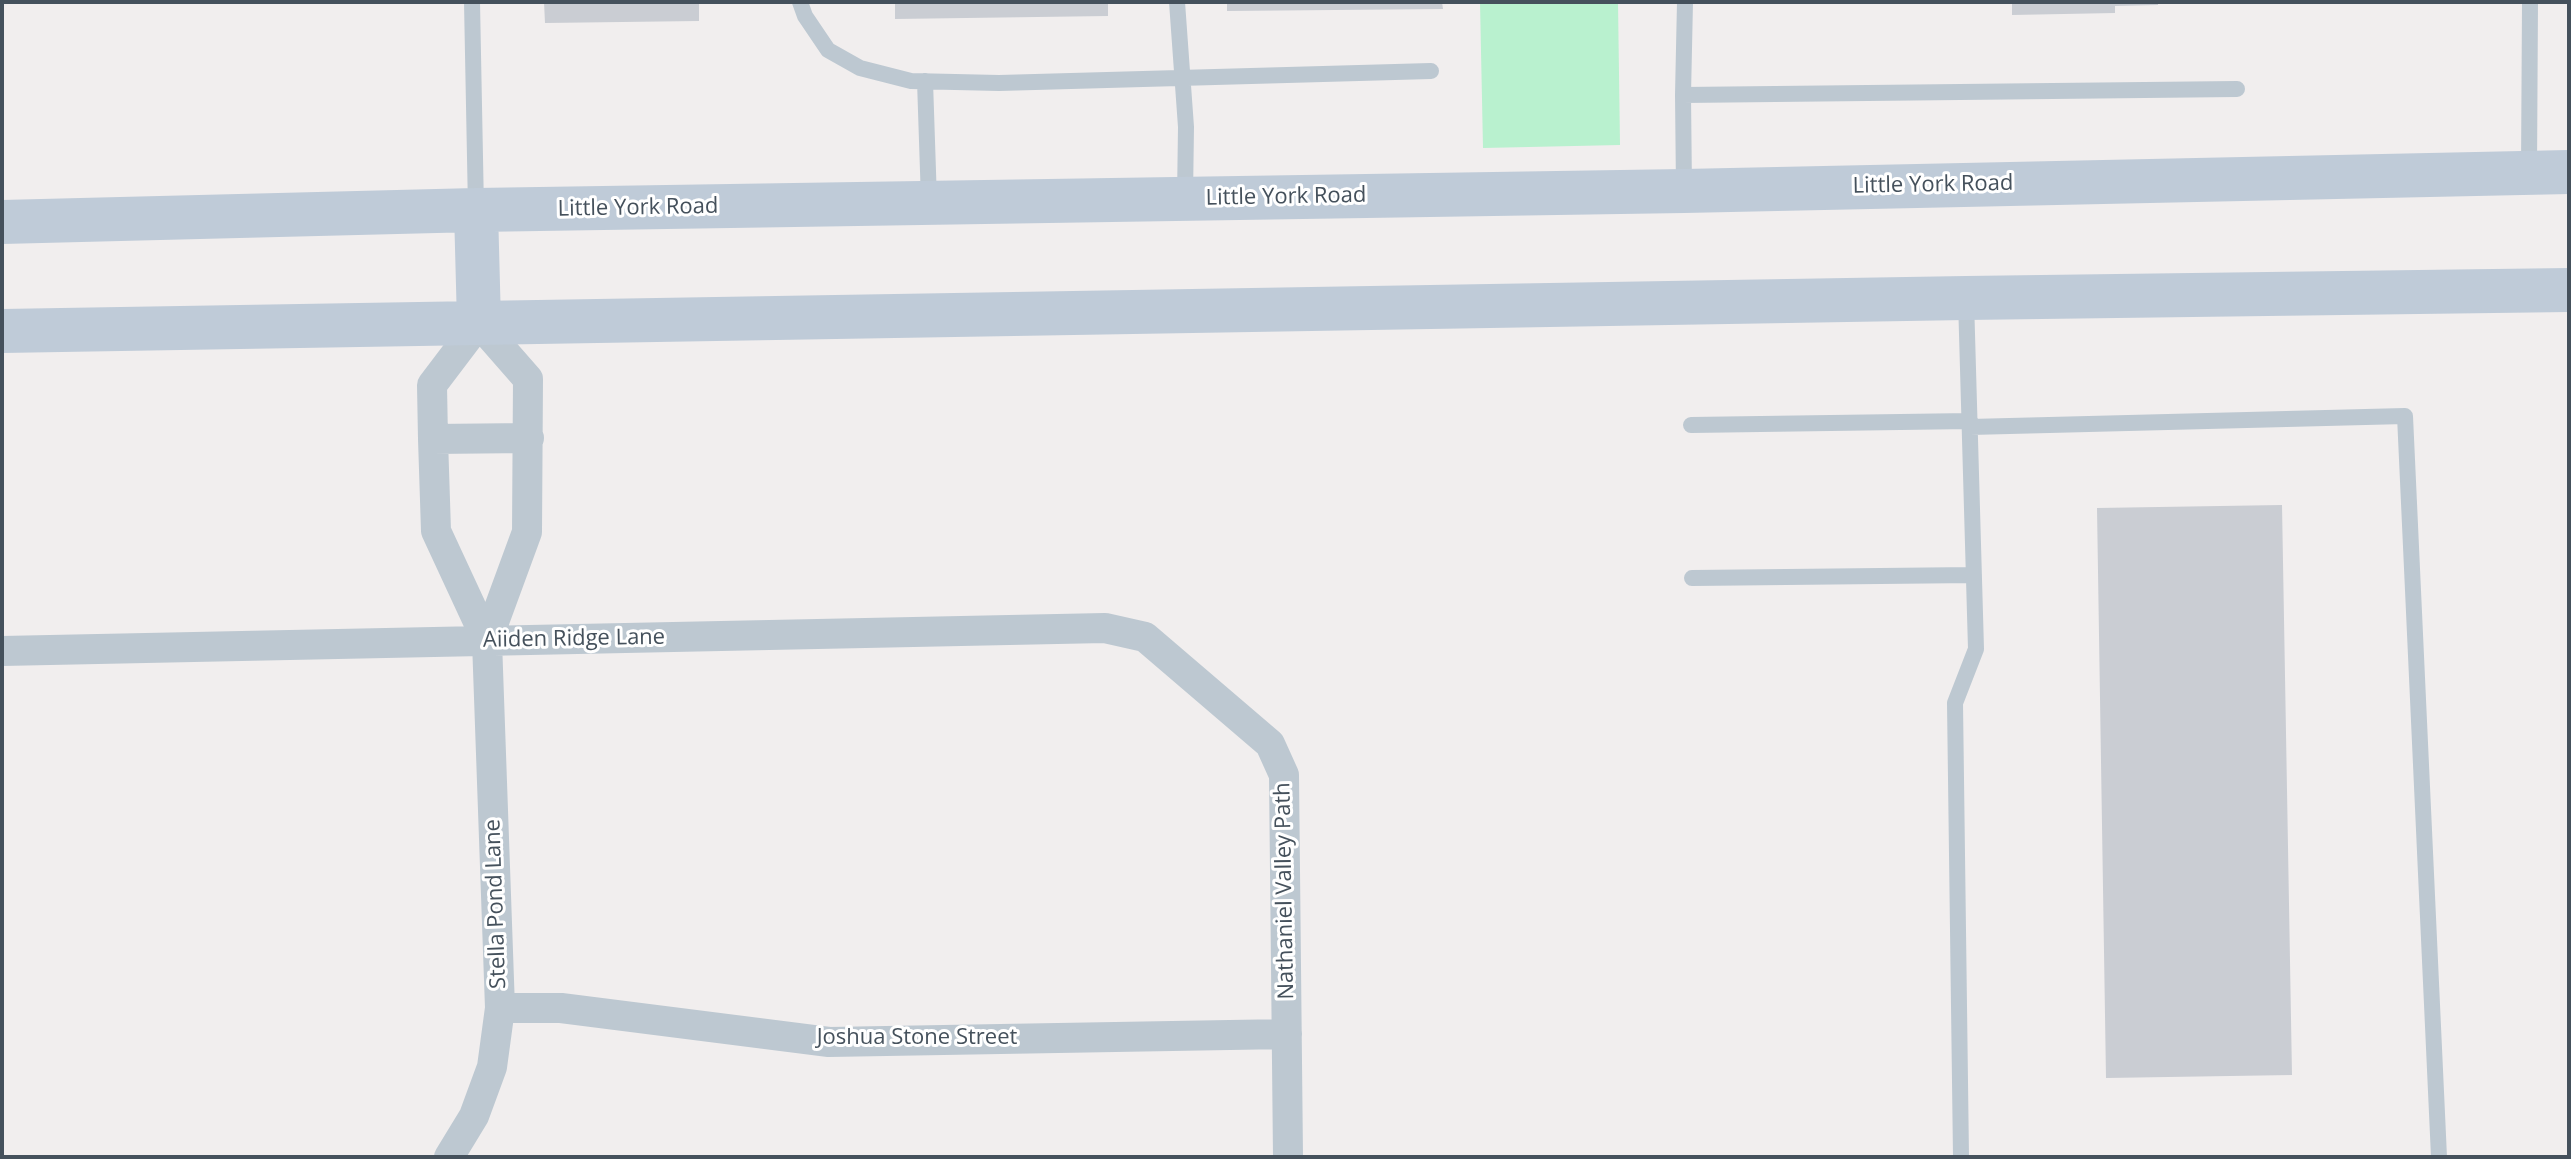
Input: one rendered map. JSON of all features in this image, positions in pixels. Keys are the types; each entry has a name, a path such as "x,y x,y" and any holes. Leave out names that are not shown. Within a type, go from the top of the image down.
{"main road":[{"name":"Little York Road","path":"2,222 476,210 1684,191 2549,172"},
{"path":"476,210 479,323"},
{"path":"2,331 2569,290"}],"street":[{"name":"Stella Pond Lane","path":"449,1157 474,1116 492,1067 500,1008 487,641 527,532 528,379 479,323 432,385 433,439 436,531 487,641"},
{"path":"433,439 529,438"},
{"name":"Aiiden Ridge Lane","path":"2,651 1105,628 1145,637"},
{"name":"Nathaniel Valley Path","path":"1145,637 1270,744 1284,775 1288,1157"},
{"name":"Joshua Stone Street","path":"500,1008 561,1008 829,1042 1287,1034"}],"lane":[{"path":"472,2 476,210"},
{"path":"800,2 805,16 828,50 860,68 911,81 999,83 1431,71"},
{"path":"1177,2 1186,127 1185,199"},
{"path":"1684,191 1685,2"},
{"path":"2530,2 2549,172"},
{"path":"925,81 929,203"},
{"path":"1683,95 2237,89"},
{"path":"1961,1157 1955,703 1976,649 1966,298"},
{"path":"1691,425 1970,424 2405,416 2439,1157"},
{"path":"1692,578 1974,575"}],"green space":[{"path":"1480,2 1618,2 1620,145 1483,148"}],"building":[{"path":"544,2 699,2 699,21 545,23"},
{"path":"895,2 1108,2 1108,16 895,19"},
{"path":"1227,2 1442,2 1443,9 1227,11"},
{"path":"2012,2 2158,2 2158,5 2115,6 2115,13 2012,15"},
{"path":"2282,505 2292,1075 2106,1078 2097,508"}]}
